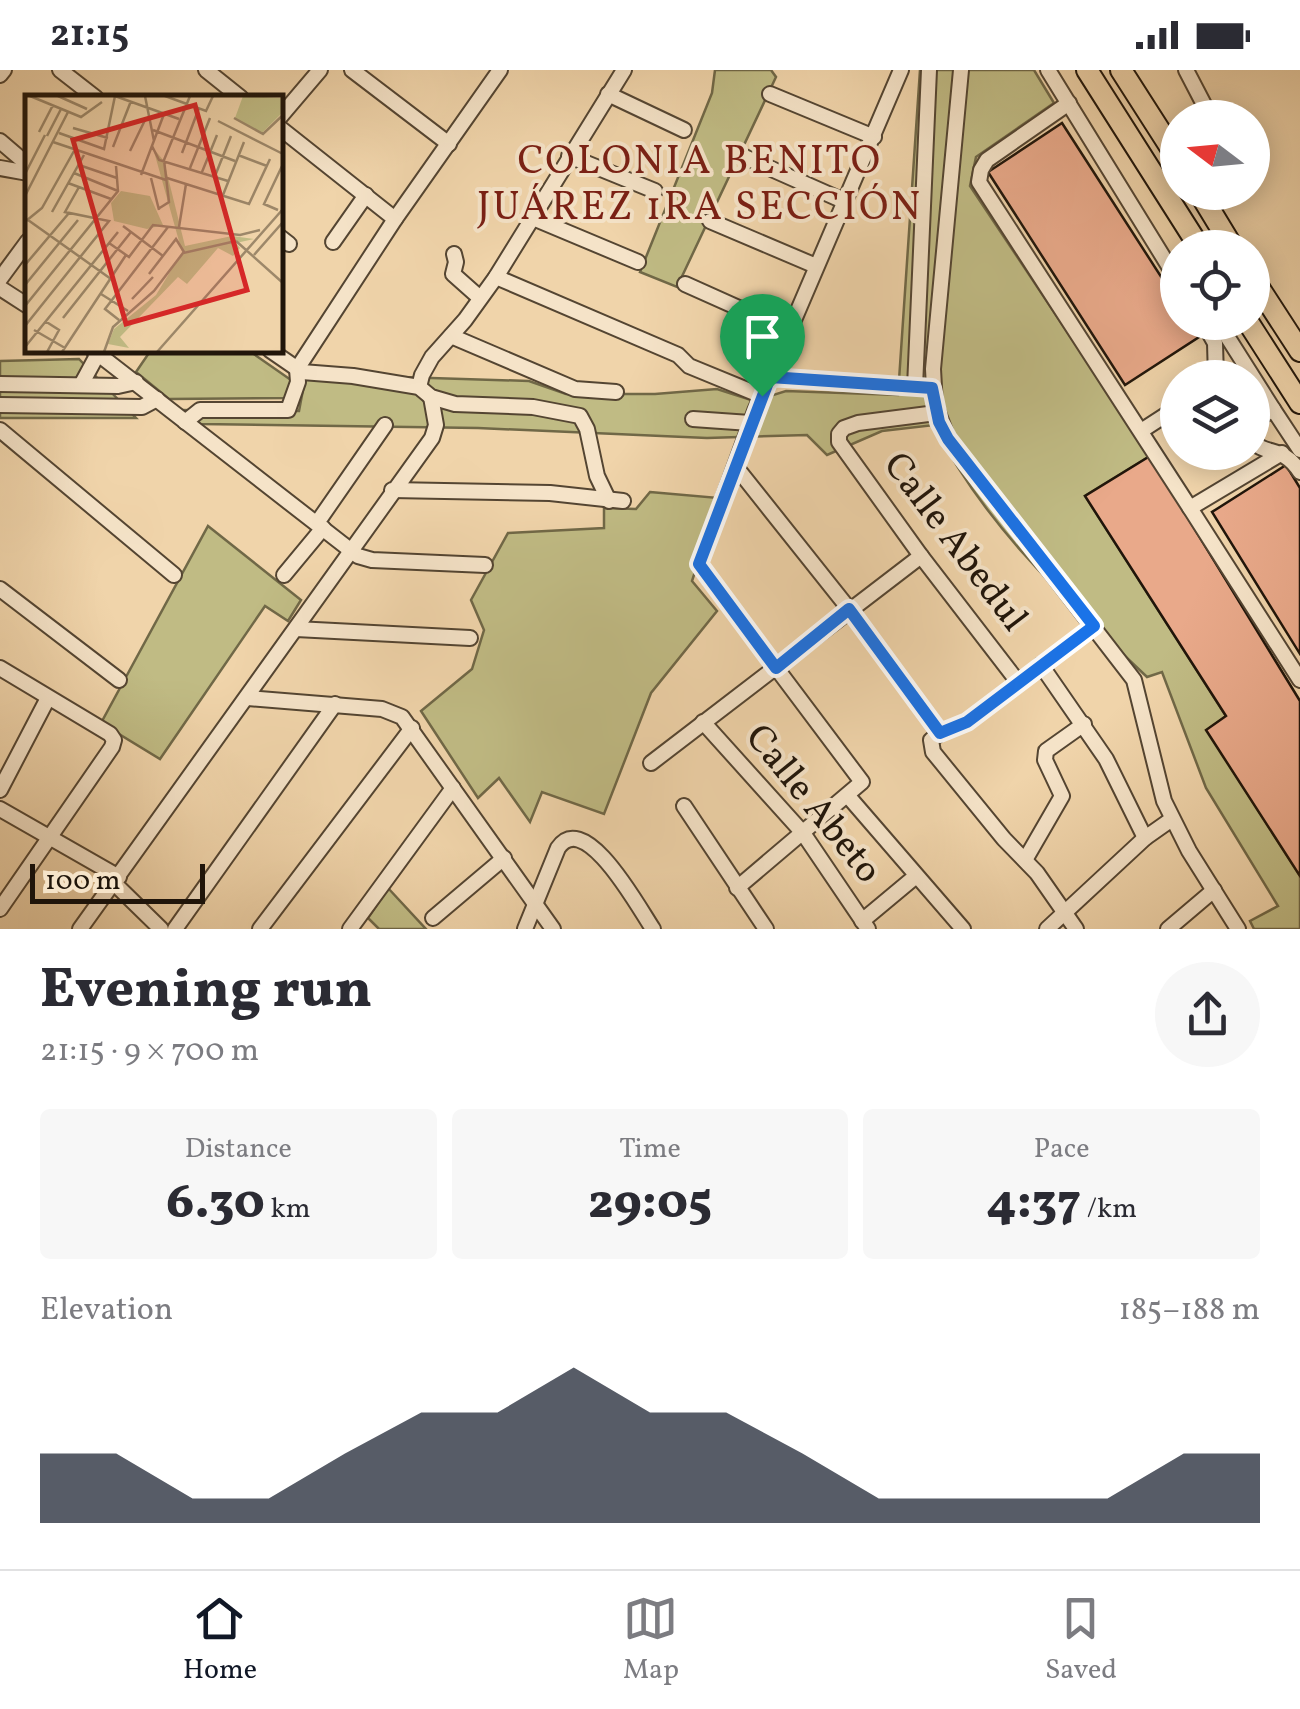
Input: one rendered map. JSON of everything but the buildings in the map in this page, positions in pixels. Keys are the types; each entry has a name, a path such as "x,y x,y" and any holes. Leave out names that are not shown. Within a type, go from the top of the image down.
{"highway":[{"path":"1087,70 1189,230"},
{"path":"1121,70 1160,131"},
{"path":"1270,305 1300,351"},
{"path":"1259,340 1300,404"}],"street":[{"path":"60,70 92,95"},
{"path":"206,70 236,95"},
{"path":"282,115 320,70"},
{"path":"352,70 450,144"},
{"path":"186,422 200,410 288,410 298,382 297,370 395,219 500,70"},
{"path":"80,929 436,432 425,392 424,369 496,276 624,70"},
{"path":"915,387 929,70"},
{"path":"961,70 932,388 936,412 948,439 1094,626 1137,688 1160,788 1172,819 1238,929"},
{"path":"1048,70 1160,252"},
{"path":"1186,70 1202,100"},
{"path":"737,888 862,782 699,564 750,423 874,137 898,71"},
{"path":"608,94 684,130"},
{"path":"770,94 874,137"},
{"path":"1069,103 987,160 980,170 979,182 1300,680"},
{"path":"282,130 395,219"},
{"path":"0,141 25,162"},
{"path":"740,155 846,202"},
{"path":"569,156 655,191"},
{"path":"925,157 952,163"},
{"path":"0,168 25,172"},
{"path":"333,242 366,195"},
{"path":"533,218 638,262"},
{"path":"710,222 816,266"},
{"path":"0,278 25,245"},
{"path":"454,254 453,274 480,298"},
{"path":"496,276 762,396"},
{"path":"685,284 790,331"},
{"path":"0,288 25,304"},
{"path":"451,336 576,389 616,392"},
{"path":"1229,340 1300,450"},
{"path":"82,385 97,352"},
{"path":"98,352 350,550 372,560 485,566"},
{"path":"273,352 297,370 425,392 473,406 547,408 584,420 596,476 616,501 550,494 392,490"},
{"path":"770,377 932,388"},
{"path":"0,384 128,386 136,382"},
{"path":"0,405 142,407 157,399"},
{"name":"Calle Abedul","path":"936,412 851,424 840,434 839,442 920,556 1018,682"},
{"path":"1141,431 1160,419"},
{"path":"693,420 750,423"},
{"path":"284,576 385,425"},
{"path":"0,430 174,576"},
{"path":"1270,450 1282,453 1300,472"},
{"path":"1190,508 1282,453"},
{"path":"736,467 849,609 940,733"},
{"path":"651,763 920,556"},
{"path":"0,588 119,680"},
{"path":"1076,929 1025,860 933,752 931,740 967,722 1094,626"},
{"path":"296,629 470,638"},
{"path":"1041,664 1084,724 1146,838"},
{"path":"0,668 114,740 0,910"},
{"path":"0,790 48,698"},
{"path":"248,698 393,712 412,728 553,929"},
{"path":"175,929 336,704"},
{"name":"Calle Abeto","path":"704,722 803,833 865,925"},
{"path":"1025,860 1062,796 1046,760 1046,750 1084,724"},
{"path":"260,929 412,728"},
{"path":"358,926 453,788"},
{"path":"848,796 963,929"},
{"path":"684,806 766,929"},
{"path":"0,809 117,880 161,929"},
{"path":"1047,929 1172,819"},
{"path":"524,929 558,848 565,840 598,849 653,929"},
{"path":"433,918 504,858"},
{"path":"865,925 916,876"},
{"path":"1168,929 1214,890"}],"shaded area":[{"path":"715,70 771,70 776,77 677,287 640,272 712,93"},
{"path":"920,70 1034,70 1054,103 976,157 970,186 1150,456 1085,496 1226,716 1207,730 1300,876 1300,929 1254,929 1250,921 1278,906 1206,788 1162,672 1147,677 1029,560 977,496 934,425 882,431 827,455 807,435 707,438 478,428 200,424 182,410 299,411 306,374 529,381 566,394 717,389 754,401 786,391 898,395"},
{"path":"150,352 251,352 291,380 288,398 169,399 136,372"},
{"path":"79,359 136,418 0,418 0,361"},
{"path":"650,492 719,498 692,581 717,611 651,693 604,814 542,792 530,822 499,778 478,798 421,711 472,669 484,630 471,600 508,533 604,528 604,508 636,509"},
{"path":"208,526 301,600 288,621 265,606 160,759 101,723"},
{"path":"388,888 426,929 379,929 368,918"}],"district":[{"name":"COLONIA BENITO JUÁREZ 1RA SECCIÓN","path":"700,186"}],"route":[{"path":"770,377 932,388 939,422 948,439 1094,626 967,722 940,733 849,609 776,668 699,564 762,396 770,377"}]}
